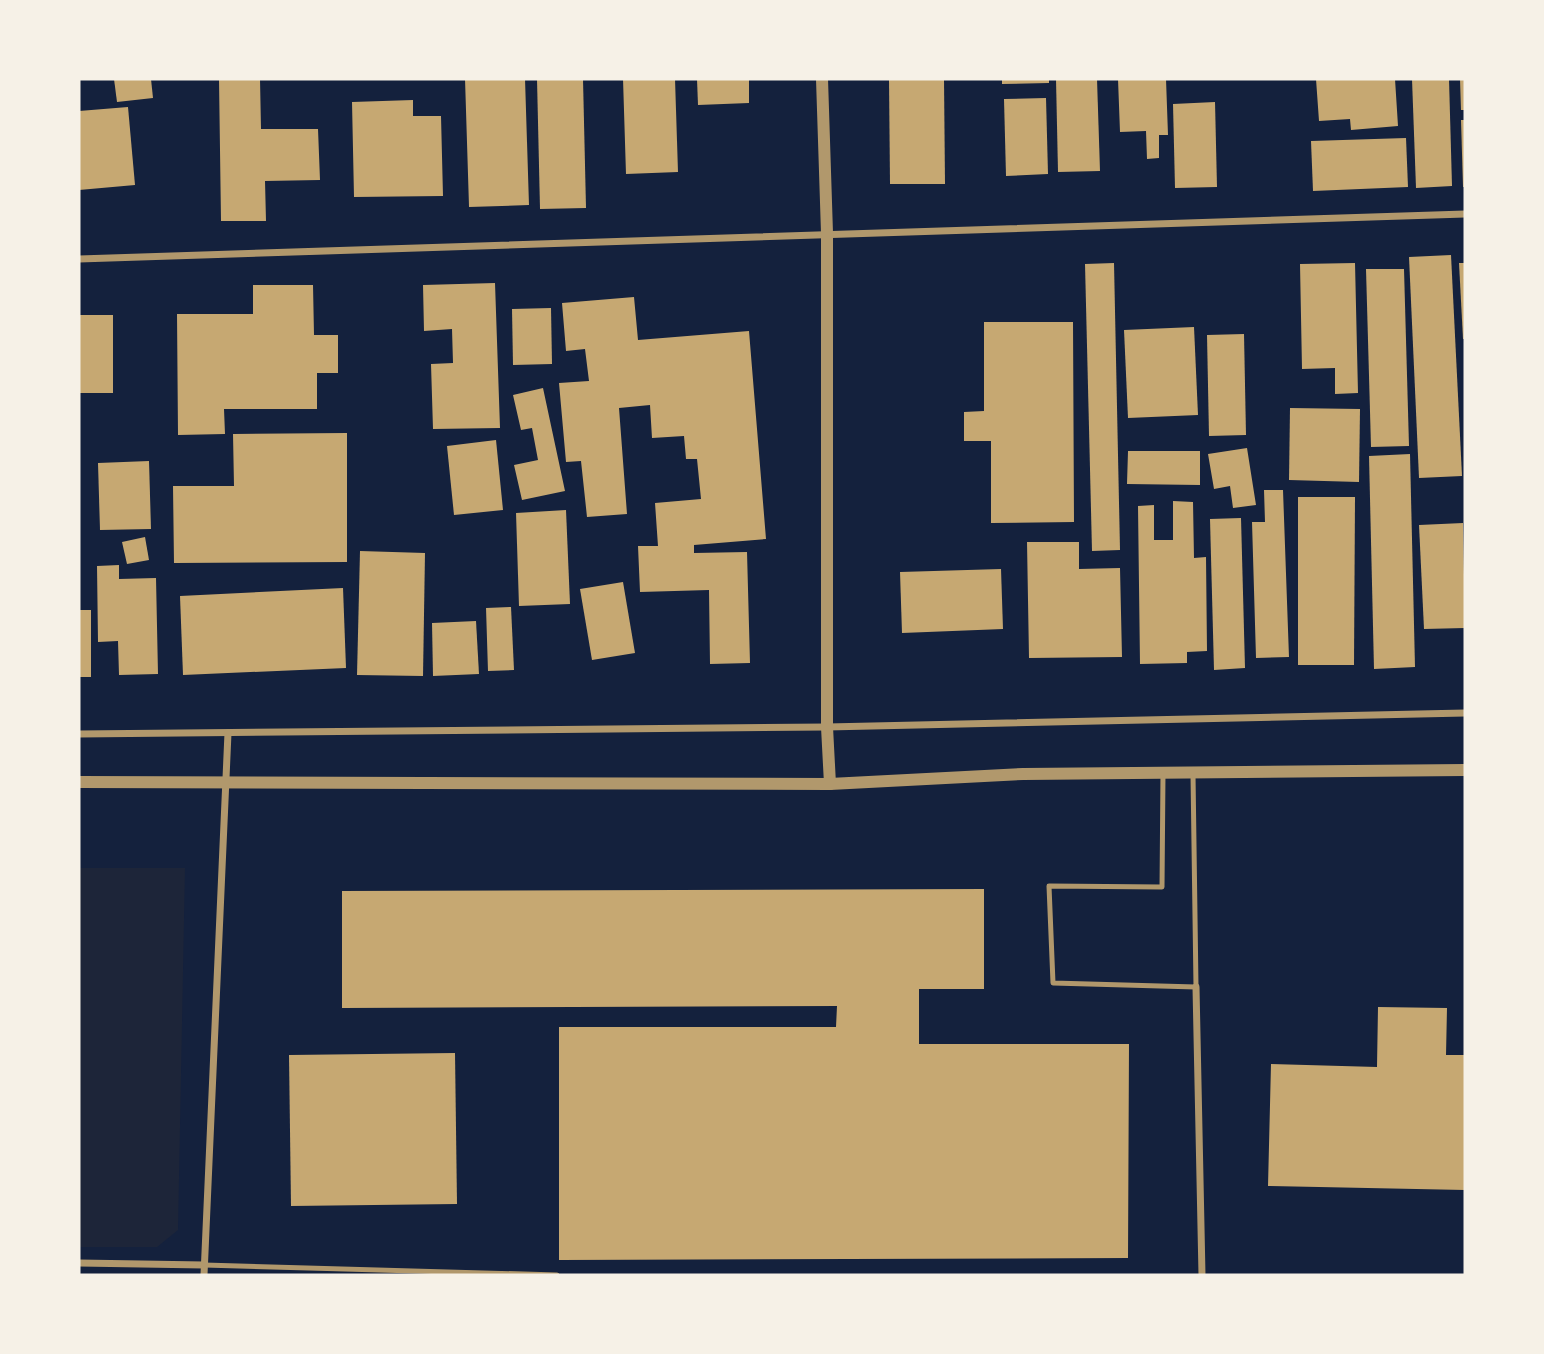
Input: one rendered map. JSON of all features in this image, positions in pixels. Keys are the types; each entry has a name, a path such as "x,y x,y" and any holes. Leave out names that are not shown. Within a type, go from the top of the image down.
{"street":[{"path":"822,79 827,233 827,727 830,784"},
{"path":"79,259 1465,214"},
{"path":"79,734 827,727 1465,713"},
{"path":"204,1275 229,733"},
{"path":"79,782 227,780 830,784 1023,774 1465,770"},
{"path":"1196,987 1202,1275"},
{"path":"79,1264 204,1265"}],"lane":[{"path":"1163,774 1162,887 1049,886 1053,983 1196,987 1193,771"},
{"path":"204,1265 556,1275"}],"shaded area":[{"path":"79,868 185,868 178,1230 157,1247 79,1247"}],"building":[{"path":"114,79 151,79 153,98 117,102"},
{"path":"219,79 260,79 261,129 318,129 320,180 265,181 266,221 221,221"},
{"path":"465,79 525,79 529,205 469,207"},
{"path":"537,79 583,79 586,208 540,209"},
{"path":"623,79 675,79 678,172 626,174"},
{"path":"697,79 749,79 749,103 698,105"},
{"path":"889,79 944,79 945,184 890,184"},
{"path":"1002,79 1049,79 1049,83 1002,84"},
{"path":"1056,79 1097,79 1100,171 1058,172"},
{"path":"1118,79 1166,79 1168,135 1159,135 1159,158 1147,159 1146,131 1120,132"},
{"path":"1316,79 1395,79 1398,126 1351,130 1350,119 1319,121"},
{"path":"1412,79 1449,79 1452,186 1416,188"},
{"path":"1460,79 1465,79 1465,110 1461,110"},
{"path":"1046,98 1048,174 1006,176 1004,99"},
{"path":"413,100 413,116 441,116 443,196 354,197 352,102"},
{"path":"1215,102 1217,187 1175,188 1173,104"},
{"path":"128,107 135,185 79,190 79,111"},
{"path":"1461,120 1465,120 1465,187 1463,187"},
{"path":"1406,138 1408,187 1313,191 1311,141"},
{"path":"1451,255 1462,476 1419,478 1409,257"},
{"path":"1114,263 1120,550 1092,551 1085,264"},
{"path":"1355,263 1358,393 1335,394 1335,368 1302,369 1300,264"},
{"path":"1459,263 1465,263 1465,339 1463,339"},
{"path":"1366,269 1404,269 1409,446 1371,447"},
{"path":"495,283 500,428 433,429 431,364 453,363 452,329 424,331 423,285"},
{"path":"253,285 313,285 314,335 338,335 338,373 317,373 317,409 224,409 225,434 178,435 177,314 253,314"},
{"path":"634,297 638,340 749,331 766,539 694,545 694,553 747,552 750,663 710,664 709,590 640,592 638,546 658,546 655,503 701,499 697,459 686,459 684,436 652,438 650,405 619,408 627,514 587,517 581,461 566,462 559,383 589,381 585,349 566,351 562,303"},
{"path":"551,308 552,364 513,365 512,309"},
{"path":"79,315 113,315 113,393 79,393"},
{"path":"984,322 1073,322 1074,522 991,523 991,441 964,441 964,412 984,411"},
{"path":"1194,327 1198,415 1128,418 1124,330"},
{"path":"1244,334 1246,435 1209,436 1207,335"},
{"path":"543,388 565,491 522,500 514,465 538,460 532,428 521,430 513,395"},
{"path":"1290,408 1360,409 1359,482 1289,480"},
{"path":"347,433 347,562 174,563 173,486 234,486 233,434"},
{"path":"496,440 503,510 454,515 447,446"},
{"path":"1247,448 1256,505 1233,508 1230,486 1214,489 1208,454"},
{"path":"1128,451 1200,451 1200,485 1127,484"},
{"path":"1410,454 1415,667 1374,669 1369,456"},
{"path":"149,461 151,529 100,530 98,463"},
{"path":"1264,490 1283,490 1289,657 1256,658 1252,522 1265,522"},
{"path":"1298,497 1355,497 1354,665 1298,665"},
{"path":"1173,501 1193,502 1194,558 1206,557 1207,651 1187,652 1187,663 1140,664 1138,506 1154,505 1154,540 1173,540"},
{"path":"566,510 570,604 519,606 516,513"},
{"path":"1241,518 1245,668 1214,670 1210,519"},
{"path":"1463,523 1465,628 1424,629 1419,525"},
{"path":"145,537 149,560 127,564 122,542"},
{"path":"1027,542 1079,542 1079,569 1120,568 1122,657 1029,658"},
{"path":"360,551 425,553 423,676 357,675"},
{"path":"119,565 119,579 156,578 158,674 119,675 118,641 98,642 97,566"},
{"path":"1001,569 1003,629 902,633 900,572"},
{"path":"623,582 635,653 592,660 580,589"},
{"path":"343,588 346,668 183,675 180,596"},
{"path":"511,607 514,670 488,671 486,608"},
{"path":"79,610 91,610 91,677 79,677"},
{"path":"476,621 479,674 433,676 432,623"},
{"path":"984,889 984,989 919,989 919,1044 1129,1044 1128,1258 559,1260 559,1027 836,1027 837,1006 342,1008 342,891"},
{"path":"1378,1007 1447,1008 1446,1055 1465,1055 1465,1190 1268,1186 1271,1064 1377,1067"},
{"path":"455,1053 457,1204 291,1206 289,1055"}]}
